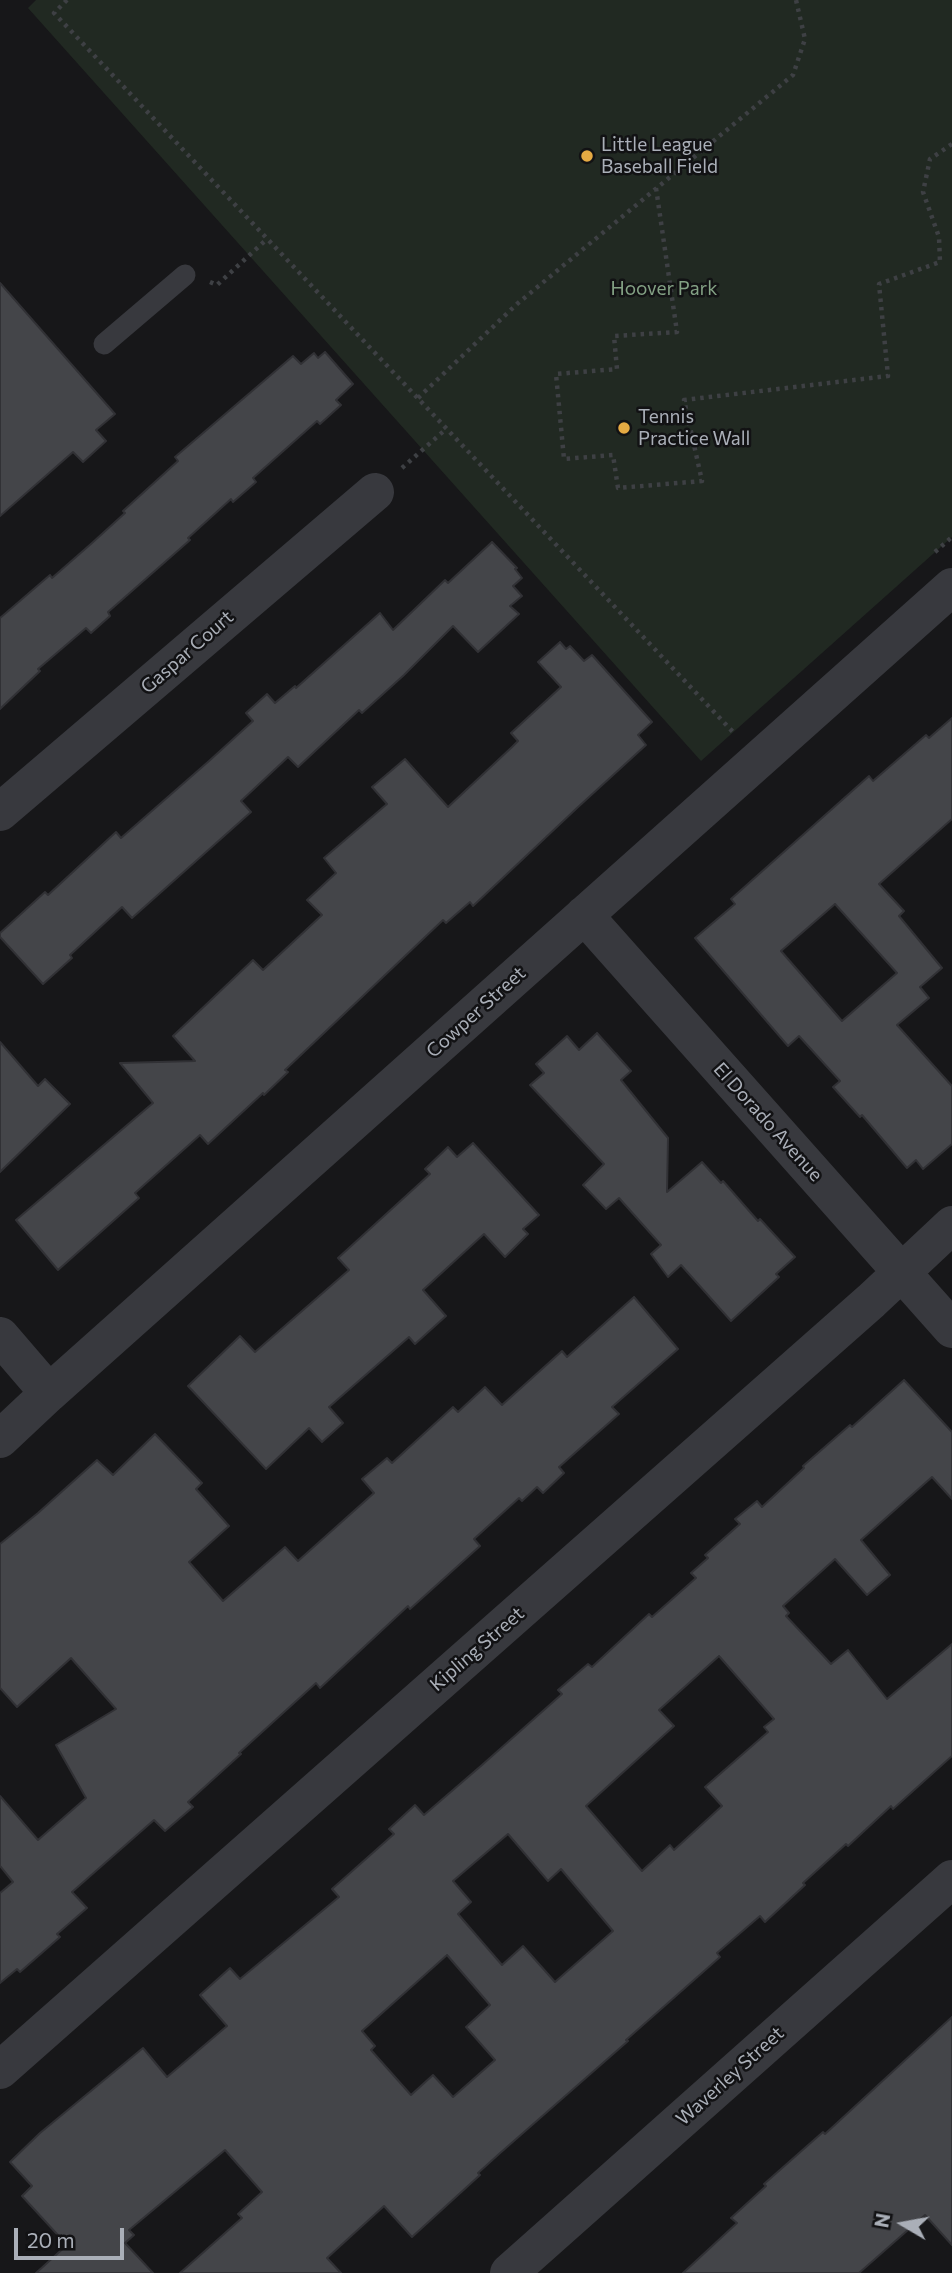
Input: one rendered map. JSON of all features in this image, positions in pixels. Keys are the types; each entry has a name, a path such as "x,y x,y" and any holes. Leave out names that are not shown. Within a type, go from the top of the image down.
{"street":[{"name":"Gaspar Court","path":"0,812 374,492"},
{"name":"Cowper Street","path":"0,1439 952,587"},
{"name":"El Dorado Avenue","path":"584,915 952,1329"},
{"name":"Kipling Street","path":"0,2070 872,1301 952,1225"},
{"path":"0,1336 49,1393"},
{"name":"Waverley Street","path":"509,2273 952,1879"}],"lane":[{"path":"104,344 185,275"}],"path":[{"path":"68,0 54,13 758,758"},
{"path":"418,398 517,304 793,75 805,39 796,0"},
{"path":"656,188 677,332 614,336 617,369 556,374 564,459 613,455 618,488 702,481 684,400 888,376 879,285 940,262 939,237 923,192 930,159 952,144"},
{"path":"185,275 218,285 267,239"},
{"path":"374,492 446,429"}],"green space":[{"name":"Hoover Park","path":"36,0 952,0 952,537 701,761 28,8"}],"building":[{"path":"0,283 115,414 96,430 106,441 83,462 73,452 0,516"},
{"path":"325,352 353,384 336,400 341,405 320,424 317,421 253,478 256,482 233,502 231,499 188,538 190,540 108,612 110,616 91,633 86,628 38,669 40,671 0,709 0,618 92,543 178,461 175,457 293,356 301,364 314,353 318,358"},
{"path":"492,542 517,568 515,569 522,578 513,586 522,596 510,606 519,614 478,652 453,626 404,675 362,713 359,710 298,767 288,757 241,801 251,812 132,918 122,907 43,984 0,937 0,933 45,892 48,895 116,832 121,838 253,721 246,713 267,694 275,703 295,686 296,688 380,613 393,630 445,580 448,583"},
{"path":"560,642 566,649 570,646 584,661 592,655 652,722 638,735 646,745 473,906 470,902 446,923 443,920 285,1070 288,1072 264,1095 263,1093 208,1144 200,1135 135,1193 139,1198 58,1270 16,1220 153,1103 120,1063 195,1061 173,1036 253,960 263,970 322,915 307,900 336,873 324,858 387,804 372,787 405,759 448,807 518,741 511,733 561,687 538,662"},
{"path":"952,718 952,819 879,884 904,911 899,916 942,968 920,987 929,998 897,1025 952,1086 952,1144 923,1169 916,1160 907,1168 862,1115 860,1117 833,1087 840,1081 799,1036 788,1046 695,938 735,904 731,899 869,776 873,781 926,735 929,738","holes":["835,904 897,973 842,1021 781,951"]},
{"path":"597,1033 631,1071 621,1080 668,1138 667,1192 702,1162 795,1257 776,1274 779,1277 731,1321 681,1265 668,1277 651,1254 661,1245 619,1198 606,1209 583,1185 604,1164 530,1085 544,1073 536,1064 567,1036 579,1050"},
{"path":"0,1042 38,1086 45,1079 70,1104 0,1172"},
{"path":"473,1143 539,1215 523,1229 528,1234 505,1257 484,1234 423,1290 446,1316 415,1344 409,1337 329,1407 343,1423 322,1442 309,1428 266,1469 188,1386 240,1336 255,1352 349,1270 338,1258 430,1174 425,1169 448,1147 457,1157"},
{"path":"634,1297 678,1349 612,1407 619,1414 559,1467 564,1473 543,1493 537,1487 522,1501 519,1498 474,1539 480,1546 410,1609 408,1606 320,1688 316,1683 239,1753 241,1754 188,1802 193,1807 165,1831 154,1820 72,1892 87,1908 57,1934 60,1937 20,1972 17,1969 0,1983 0,1893 13,1882 0,1866 0,1796 38,1840 86,1798 56,1745 116,1709 71,1658 17,1707 0,1688 0,1544 97,1460 113,1475 155,1434 202,1483 196,1489 229,1526 189,1562 223,1601 285,1547 298,1561 374,1493 362,1479 387,1458 392,1463 453,1407 458,1412 485,1387 502,1405 562,1351 567,1357"},
{"path":"904,1380 952,1432 952,1499 932,1477 861,1540 890,1575 867,1595 835,1559 783,1606 789,1613 786,1616 831,1664 848,1650 887,1699 952,1644 952,1756 893,1809 891,1806 848,1846 846,1844 765,1922 760,1916 717,1953 720,1957 478,2173 480,2175 412,2237 384,2206 327,2258 341,2273 180,2273 242,2218 238,2214 262,2192 225,2150 129,2230 134,2235 125,2243 153,2273 36,2273 67,2245 22,2196 32,2186 10,2162 40,2133 143,2048 167,2077 227,2026 200,1995 230,1968 240,1979 339,1897 332,1889 394,1834 389,1829 415,1805 424,1815 482,1765 562,1694 558,1690 588,1664 592,1667 649,1614 652,1617 696,1578 691,1573 708,1558 705,1555 740,1524 735,1519 757,1501 762,1507 804,1468 803,1466 850,1425 852,1427","holes":["719,1656 774,1719 764,1727 768,1732 705,1787 722,1806 674,1850 670,1845 642,1871 586,1806 674,1726 659,1710","508,1834 548,1881 561,1869 613,1931 555,1982 523,1946 502,1965 458,1914 471,1902 453,1881","447,1955 490,2005 466,2027 495,2060 453,2097 433,2075 411,2095 371,2050 375,2046 362,2031"]},
{"path":"952,2017 952,2245 925,2215 859,2273 683,2273 737,2223 731,2218 766,2186 764,2184 823,2132 825,2134"}],"place":[{"name":"Little League Baseball Field","path":"587,156"},
{"name":"Tennis Practice Wall","path":"624,428"}]}
